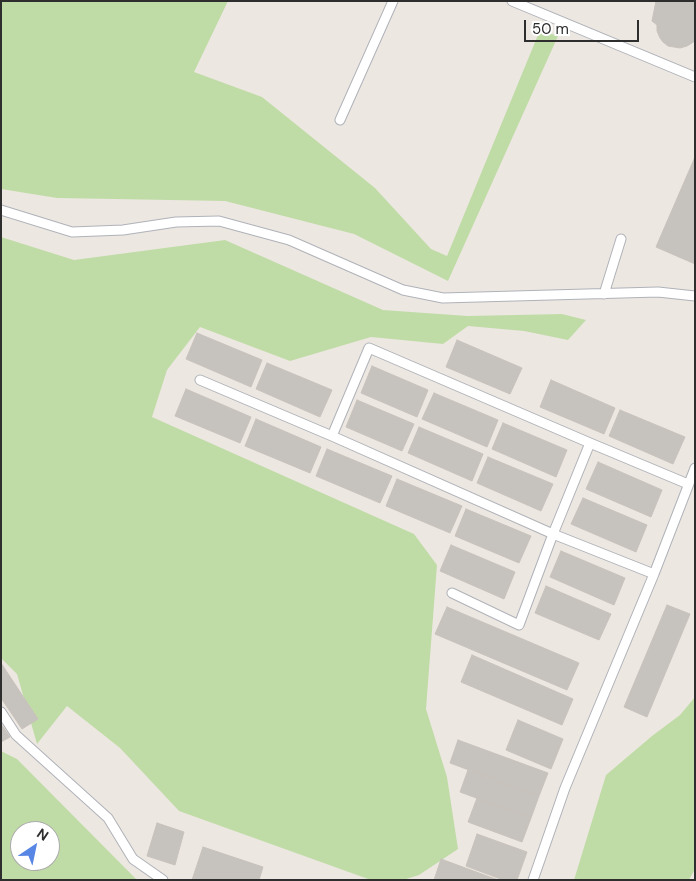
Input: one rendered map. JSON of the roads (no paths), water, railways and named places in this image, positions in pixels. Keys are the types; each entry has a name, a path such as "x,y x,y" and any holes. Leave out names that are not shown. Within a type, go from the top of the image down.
{"lane":[{"path":"340,120 393,1"},
{"path":"512,1 695,77"},
{"path":"1,210 72,232 123,230 176,222 219,221 289,240 403,290 443,298 658,292 695,296"},
{"path":"604,294 621,239"},
{"path":"332,436 370,348 688,484"},
{"path":"200,380 553,534 654,574"},
{"path":"452,593 519,625 590,443"},
{"path":"533,880 565,788 654,574 695,468"},
{"path":"1,712 16,735 108,818 133,859 163,880"}]}
